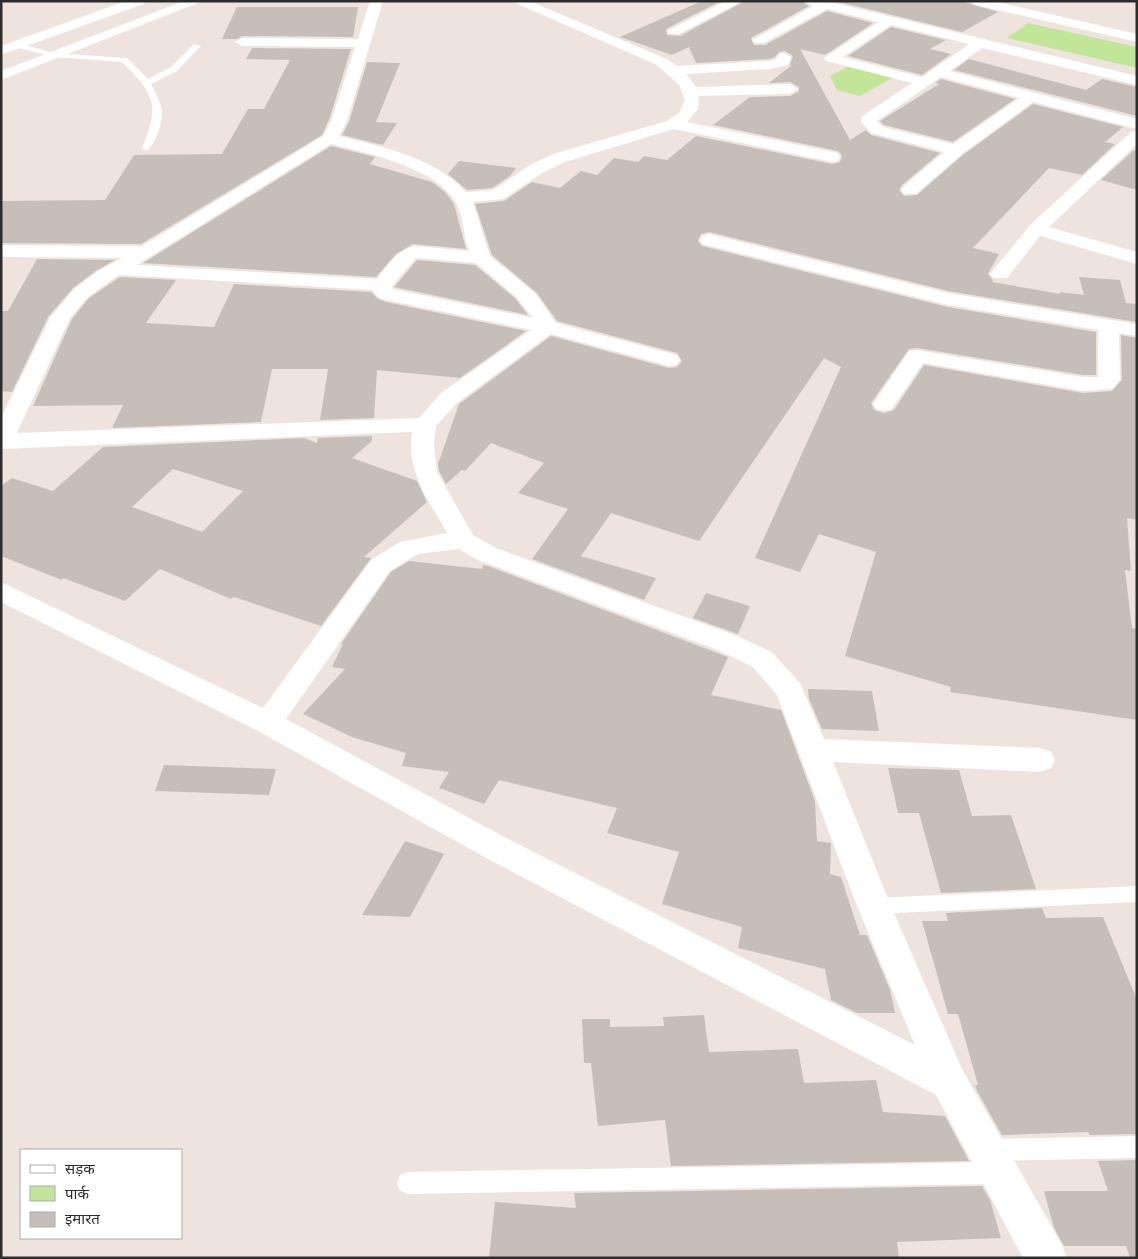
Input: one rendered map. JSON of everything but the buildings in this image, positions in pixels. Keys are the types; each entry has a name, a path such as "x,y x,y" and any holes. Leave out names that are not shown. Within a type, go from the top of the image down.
{"street":[{"path":"1,45 123,1"},
{"path":"1,51 139,1"},
{"path":"1,76 172,13 197,1"},
{"path":"377,1 339,121 329,139 147,252 115,268 87,286 70,301 1,441 425,425"},
{"path":"462,198 497,195 538,168 559,158 673,124 685,118 691,108 692,92 675,70 662,62 517,1"},
{"path":"674,31 737,1"},
{"path":"809,1 890,20 978,37 1137,81"},
{"path":"974,1 1137,38"},
{"path":"759,40 825,5"},
{"path":"997,22 1014,10"},
{"path":"890,20 831,58 924,82"},
{"path":"956,150 877,130 869,122 869,117 938,72 978,37"},
{"path":"242,42 364,43"},
{"path":"675,70 770,65 783,62 784,57"},
{"path":"938,72 1137,124"},
{"path":"692,92 790,89"},
{"path":"910,190 956,150 1031,96"},
{"path":"673,124 832,157"},
{"path":"1000,274 1036,229 1137,136"},
{"path":"329,139 388,154 419,166 444,182 462,198 482,258 519,288 541,312 548,326"},
{"path":"1036,229 1137,258"},
{"path":"709,240 939,297 1137,330"},
{"path":"1,251 147,252"},
{"path":"482,258 414,252 406,255 382,285 382,290 386,294 548,326 669,360"},
{"path":"115,268 382,285"},
{"path":"884,404 917,356 1083,384 1104,384 1109,380 1108,325"},
{"path":"548,326 449,398 425,425 422,445 425,472 463,540 487,554 730,644 763,660 790,690 874,906 949,1082 1046,1258"},
{"path":"268,723 381,565 393,553 413,545 463,540"},
{"path":"1,591 268,723 500,850 949,1082"},
{"path":"813,750 1040,760"}],"lane":[{"path":"18,45 54,55 124,60 147,83 158,111 155,126 146,148"},
{"path":"147,83 174,68 198,46"},
{"path":"874,906 1137,894"},
{"path":"408,1183 992,1161 1137,1147"}],"green space":[{"path":"1028,23 1137,47 1137,68 1007,38"},
{"path":"851,65 892,78 860,96 837,90 830,76"}]}
